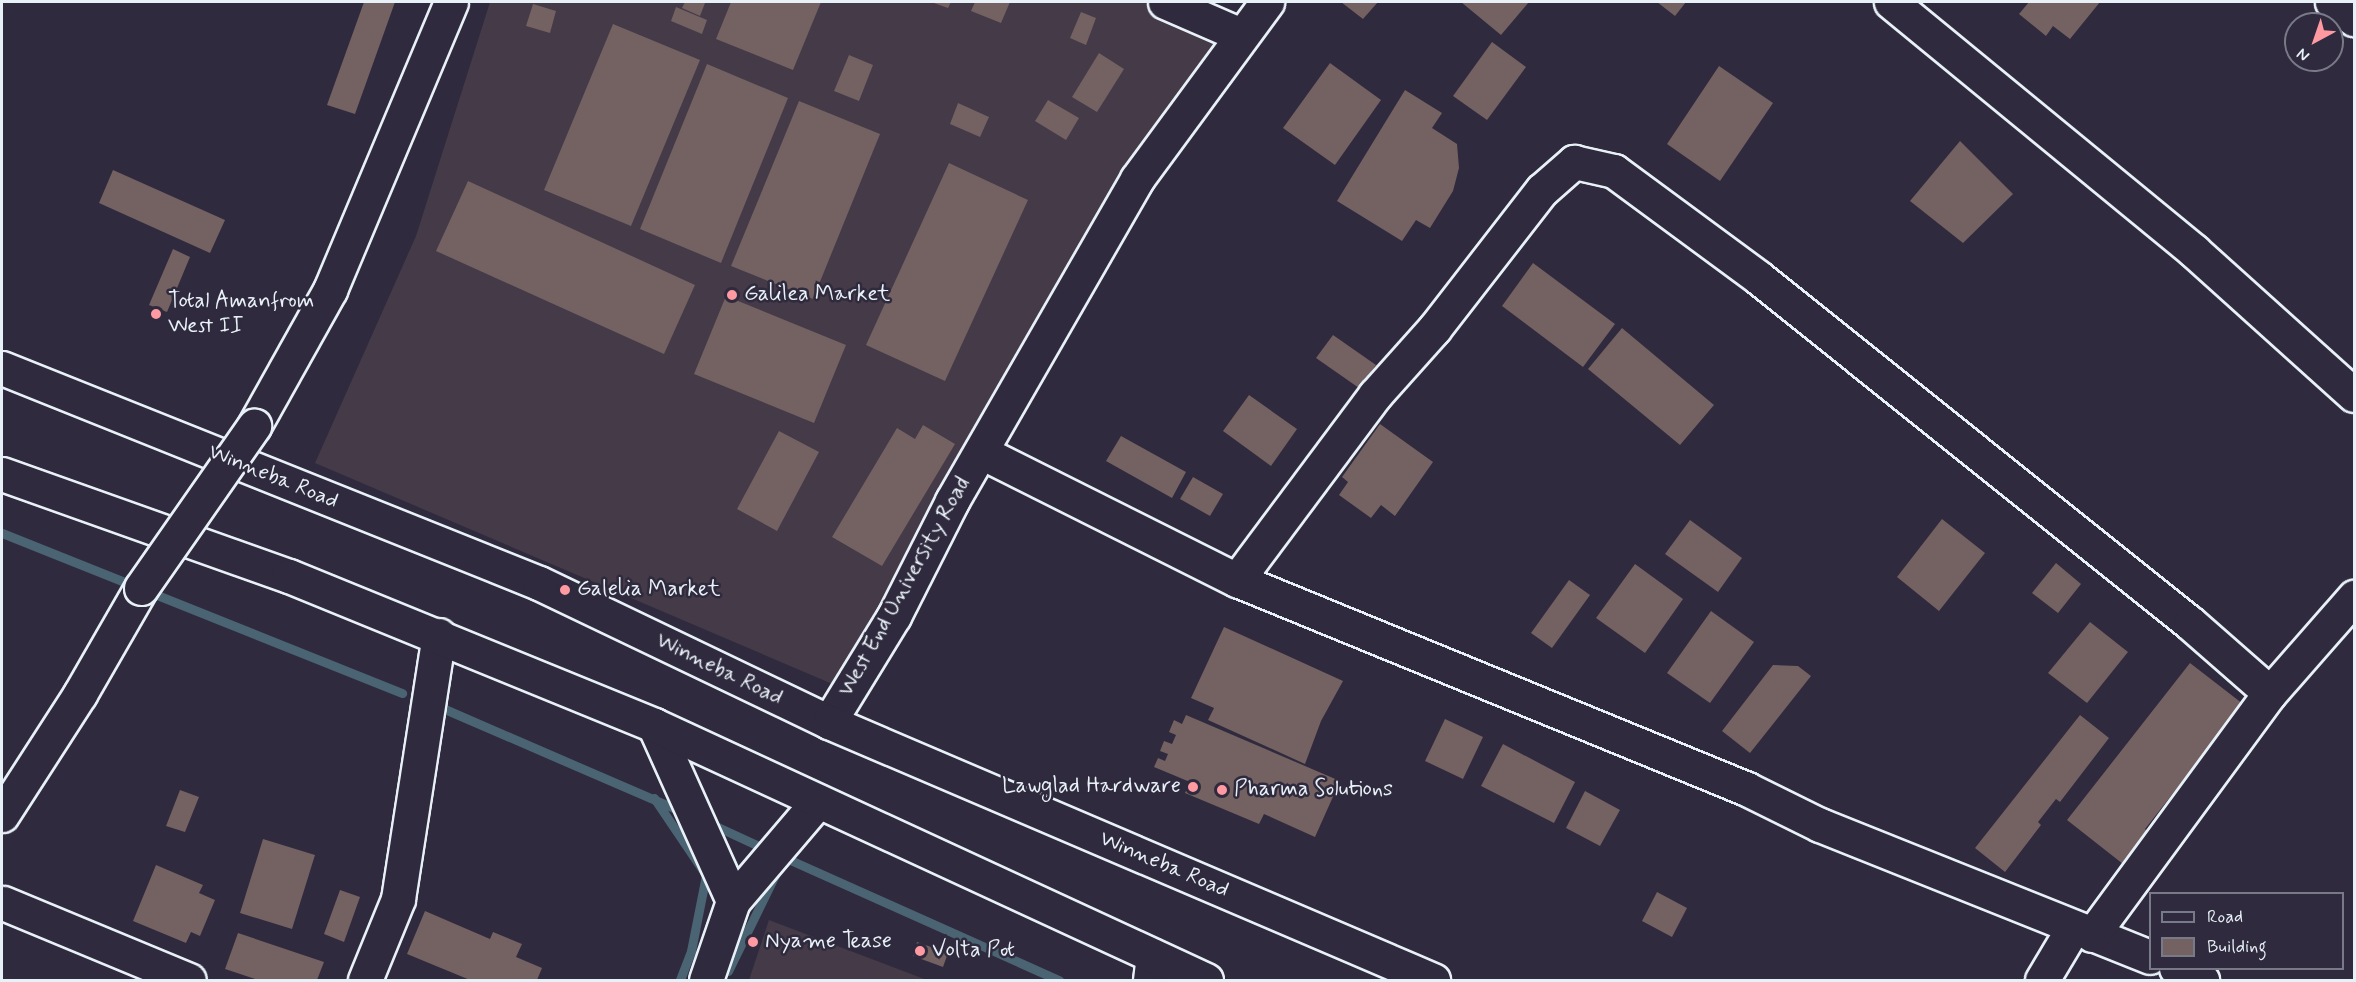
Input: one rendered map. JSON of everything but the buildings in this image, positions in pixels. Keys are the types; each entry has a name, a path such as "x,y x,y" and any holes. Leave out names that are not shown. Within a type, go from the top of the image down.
{"main road":[{"path":"2,814 80,694 141,588 254,426 330,290 451,2"},
{"path":"1165,2 1241,35"},
{"name":"West End University Road","path":"829,722 894,616 981,452 1137,179 1267,2"},
{"path":"1890,2 2194,251 2355,394"},
{"path":"2332,2 2355,19"},
{"path":"1237,580 1375,395 1434,329 1542,190 1574,162 1614,171 1759,278 2190,623 2270,693"},
{"name":"Winneba Road","path":"2,368 538,583 829,722 1433,981"},
{"path":"981,452 1237,580 1747,789 1820,825 2083,932 2149,956"},
{"path":"2,474 289,576 440,635 654,725 818,801 1152,968 1206,981"},
{"path":"2042,981 2270,693 2355,597"},
{"path":"365,981 399,899 440,635"},
{"path":"654,725 734,900"},
{"path":"706,981 734,900 818,801"},
{"path":"3,903 189,981"},
{"path":"2178,970 2202,981"}],"shaded area":[{"name":"Galilea Market","path":"490,2 1148,2 1224,34 837,686 315,463 416,236"},
{"path":"769,920 927,980 749,980"}],"waterway":[{"path":"2,533 402,693"},
{"path":"440,707 683,812"},
{"path":"654,798 706,875 691,951 680,980"},
{"path":"709,823 763,848"},
{"path":"779,855 1059,980"},
{"path":"728,971 777,871"}],"place":[{"name":"Galilea Market","path":"732,295"},
{"name":"Total Amanfrom West II","path":"156,314"},
{"name":"Galelia Market","path":"565,590"},
{"name":"Lawglad Hardware","path":"1193,787"},
{"name":"Pharma Solutions","path":"1222,790"},
{"name":"Nyame Tease","path":"753,942"},
{"name":"Volta Pot","path":"920,951"}]}
